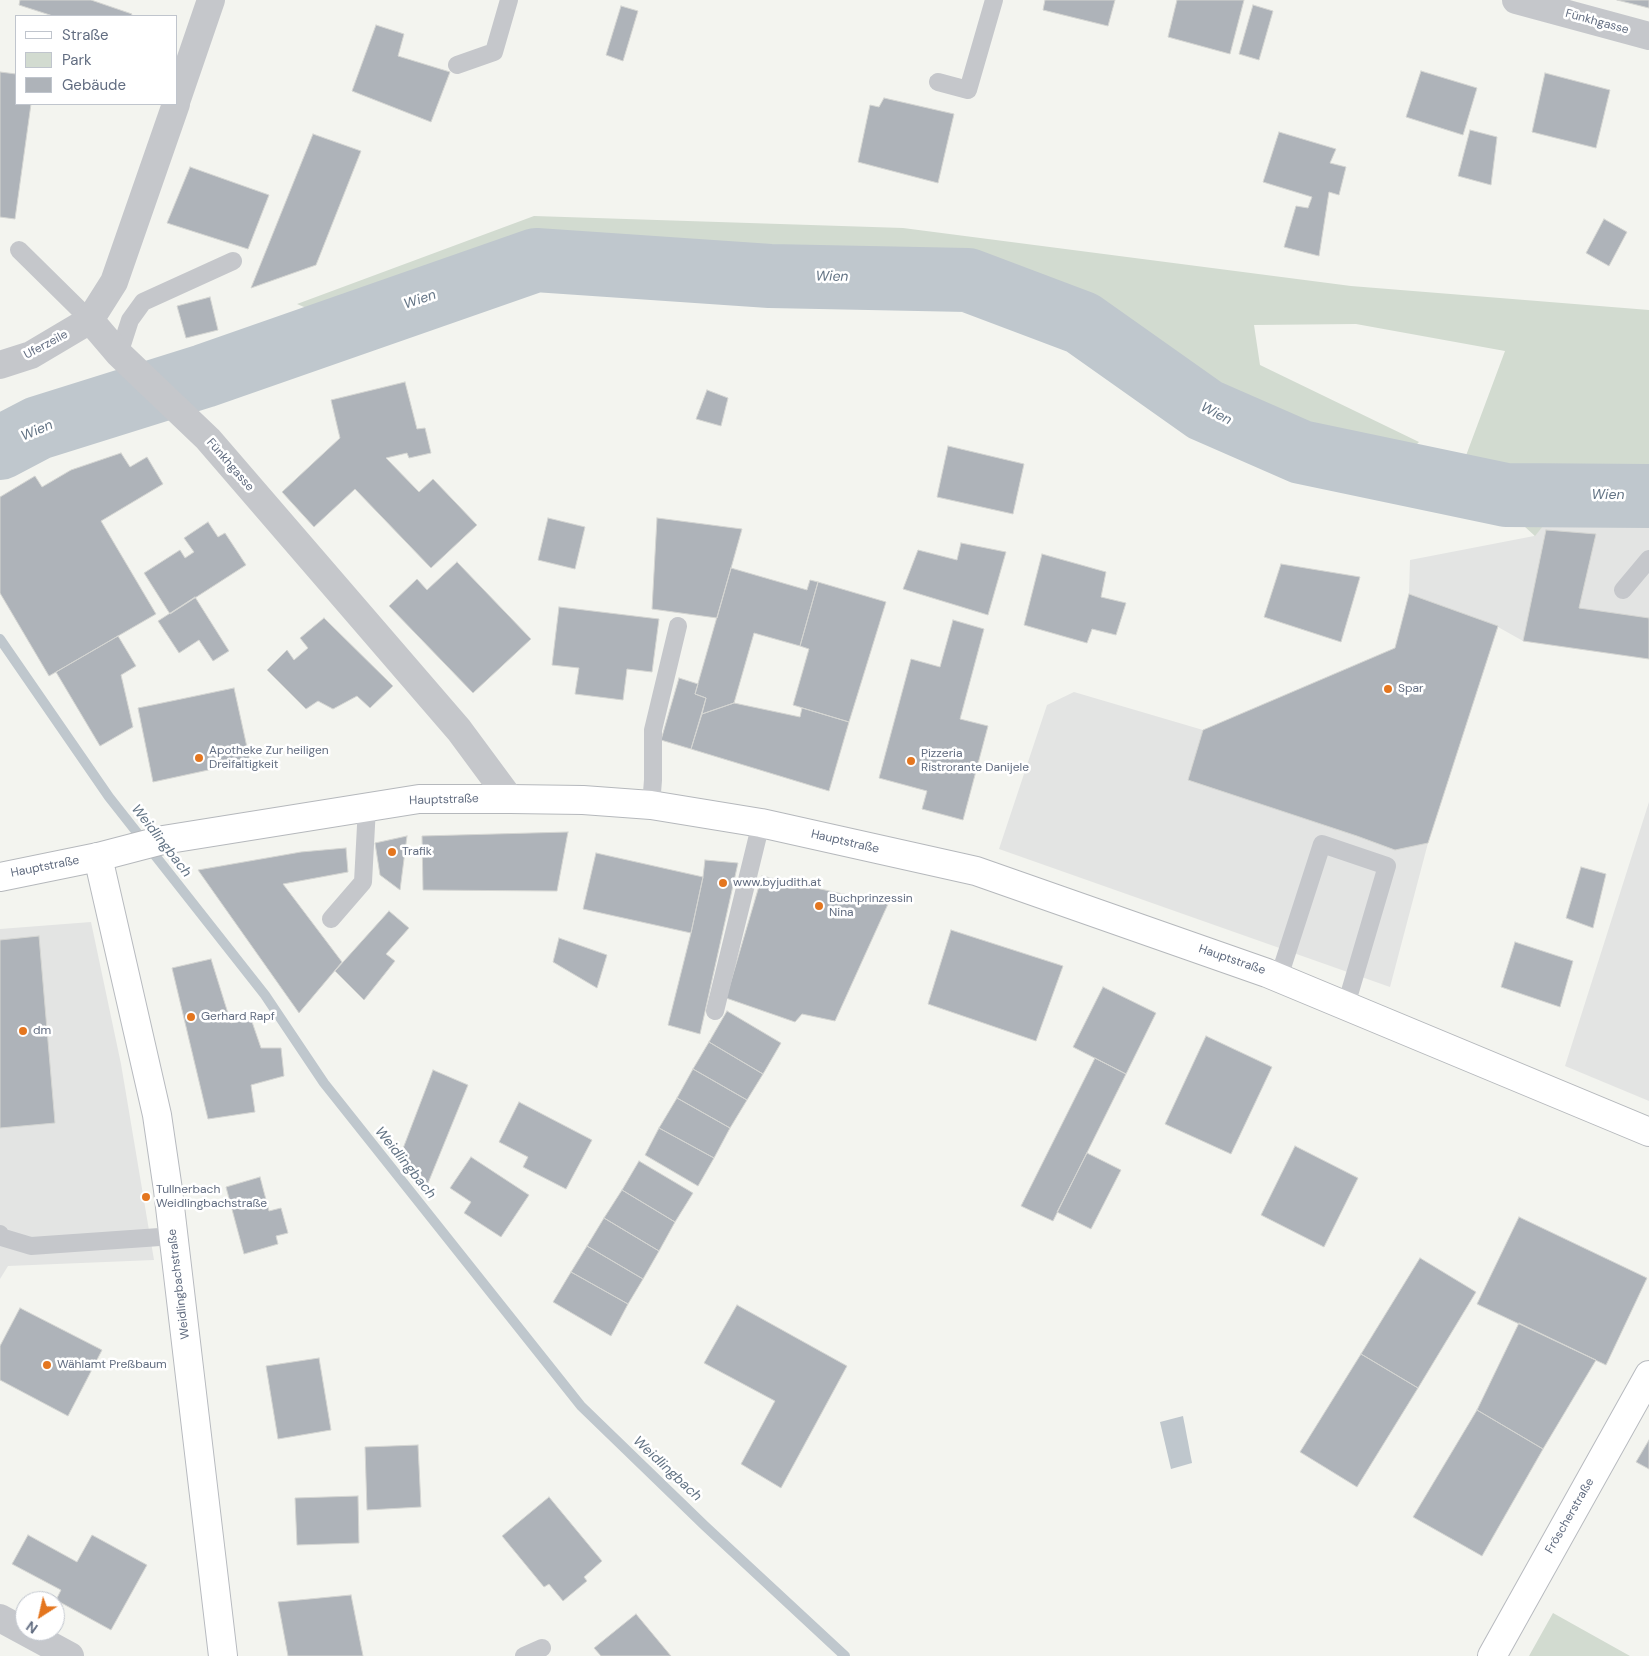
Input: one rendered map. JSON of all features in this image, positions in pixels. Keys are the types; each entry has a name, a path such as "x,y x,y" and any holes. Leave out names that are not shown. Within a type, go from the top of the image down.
{"main road":[{"name":"Hauptstraße","path":"0,877 98,857 163,840 419,799 583,800 651,805 762,823 976,871 1278,977 1649,1132"},
{"name":"Weidlingbachstraße","path":"98,857 157,1115 174,1236 223,1656"},
{"name":"Fröscherstraße","path":"1492,1656 1649,1375"}],"street":[{"path":"178,97 212,0"},
{"name":"Fünkhgasse","path":"1516,0 1649,36"},
{"path":"90,320 114,282 175,105"},
{"name":"Fünkhgasse","path":"90,320 119,354 208,439 459,730 510,799"},
{"name":"Uferzeile","path":"0,365 32,355 90,320"},
{"path":"0,1618 70,1656"}],"lane":[{"path":"457,65 494,52 509,0"},
{"path":"938,82 968,90 994,0"},
{"path":"19,250 90,320"},
{"path":"119,354 130,320 143,302 234,261"},
{"path":"1623,590 1649,559"},
{"path":"651,805 653,730 678,626"},
{"path":"331,919 363,882 367,807"},
{"path":"714,1011 762,823"},
{"path":"1278,977 1322,844 1386,866 1346,1005"},
{"path":"0,1234 1,1237 31,1246 174,1236"},
{"path":"524,1656 542,1648"}],"shaded area":[{"path":"1649,519 1649,659 1523,641 1498,627 1428,843 1390,987 999,849 1047,705 1074,692 1203,730 1314,685 1395,649 1409,594 1410,560 1534,536 1548,520"},
{"path":"1649,802 1649,1101 1565,1066"},
{"path":"91,922 121,1064 154,1260 8,1266 0,1279 0,929"},
{"path":"1183,1416 1192,1463 1171,1469 1160,1422"}],"green space":[{"path":"534,216 903,228 1351,286 1649,310 1649,519 1548,520 1535,536 1461,469 1505,351 1356,324 1254,325 1260,365 1419,442 1404,457 1288,439 1101,310 968,272 757,264 550,247 325,316 297,304"},
{"path":"1553,1613 1630,1656 1529,1656"}],"building":[{"path":"20,0 91,0 132,14 50,15 19,5"},
{"path":"1045,0 1115,0 1108,26 1043,10"},
{"path":"1177,0 1244,0 1230,54 1168,37"},
{"path":"1617,0 1649,0 1649,8"},
{"path":"1253,5 1273,11 1259,60 1239,54"},
{"path":"621,6 638,11 623,61 606,55"},
{"path":"376,25 404,34 398,56 450,72 431,122 352,91"},
{"path":"1421,71 1477,88 1463,135 1406,117"},
{"path":"0,72 15,74 15,105 31,105 15,219 0,217"},
{"path":"1545,73 1610,90 1596,148 1532,132"},
{"path":"884,98 954,114 938,183 858,162 870,105 879,107"},
{"path":"1470,130 1497,137 1491,185 1458,176"},
{"path":"1279,132 1336,149 1330,163 1346,167 1339,195 1329,192 1319,256 1284,247 1296,206 1308,208 1312,197 1263,182"},
{"path":"313,134 361,151 316,265 251,288"},
{"path":"190,167 269,195 248,249 167,223"},
{"path":"1604,219 1627,232 1609,266 1586,253"},
{"path":"210,297 218,330 186,338 177,306"},
{"path":"405,382 417,429 425,428 431,453 409,458 407,453 386,458 419,492 433,479 477,525 431,568 355,489 314,527 282,492 340,438 331,400"},
{"path":"707,390 728,398 721,426 696,419"},
{"path":"948,446 1024,464 1013,514 937,497"},
{"path":"121,453 130,467 147,457 163,484 101,521 156,614 49,676 0,593 0,497 35,476 42,487 71,470"},
{"path":"548,518 585,527 575,569 538,560"},
{"path":"657,518 742,529 717,618 652,609"},
{"path":"208,522 218,537 225,533 246,565 170,614 144,573 180,550 185,558 194,552 184,538"},
{"path":"1546,530 1596,534 1579,608 1649,618 1649,659 1523,641"},
{"path":"961,543 1006,552 988,615 903,589 918,550 957,560"},
{"path":"1042,554 1106,572 1101,597 1126,603 1116,635 1092,629 1087,643 1024,625"},
{"path":"457,562 531,639 473,693 389,606 417,579 427,590"},
{"path":"1281,564 1360,577 1341,642 1264,617"},
{"path":"731,568 807,590 810,580 818,582 800,646 754,633 734,703 702,714 706,698 695,694"},
{"path":"818,582 886,602 849,722 793,705 809,649 800,646"},
{"name":"Spar","path":"1409,594 1498,626 1428,843 1395,850 1188,780 1203,730 1395,648"},
{"path":"195,597 229,651 213,661 199,640 179,653 158,621"},
{"path":"559,607 659,619 652,672 627,669 623,700 575,694 579,668 552,665"},
{"path":"324,618 393,686 370,708 357,696 333,709 318,701 306,709 267,670 287,650 294,660 308,648 300,638"},
{"path":"953,620 984,629 960,719 988,726 963,820 922,809 927,791 879,778 911,659 940,667"},
{"path":"118,636 136,666 121,675 133,727 100,746 56,672"},
{"path":"679,678 698,684 695,694 706,698 691,749 661,740"},
{"path":"234,688 250,761 153,782 138,708"},
{"path":"734,703 800,717 802,708 849,722 829,791 691,749 702,714"},
{"path":"568,832 557,891 423,890 422,836"},
{"path":"407,836 400,890 380,875 375,843"},
{"path":"346,848 348,872 283,884 342,962 299,1013 198,870 301,852"},
{"path":"596,853 703,877 691,933 583,909"},
{"path":"705,860 738,863 700,1034 668,1025 691,933"},
{"path":"1581,867 1606,874 1593,928 1566,918"},
{"path":"762,876 888,904 835,1021 802,1014 795,1022 726,998"},
{"path":"389,911 409,928 386,954 395,961 364,1000 335,971"},
{"path":"951,930 1063,966 1036,1041 928,1004"},
{"name":"dm","path":"39,936 55,1123 0,1128 0,940"},
{"path":"559,938 607,955 597,988 553,962"},
{"path":"1515,942 1573,961 1560,1007 1501,987"},
{"path":"211,959 231,1023 250,1016 261,1048 281,1048 284,1076 251,1085 255,1112 208,1119 172,968"},
{"path":"1103,987 1156,1013 1126,1074 1073,1047"},
{"path":"727,1011 781,1043 763,1074 709,1042"},
{"path":"1206,1036 1272,1067 1231,1154 1165,1124"},
{"path":"709,1042 763,1074 747,1100 693,1069"},
{"path":"1095,1058 1126,1074 1053,1221 1021,1206"},
{"path":"693,1069 747,1100 730,1128 677,1098"},
{"path":"433,1070 468,1085 424,1193 399,1159"},
{"path":"677,1098 730,1128 714,1158 659,1128"},
{"path":"519,1102 592,1140 566,1189 523,1167 528,1157 499,1142"},
{"path":"659,1128 714,1158 698,1186 645,1155"},
{"path":"1295,1146 1358,1178 1324,1247 1261,1215"},
{"path":"1087,1153 1121,1170 1091,1229 1057,1212"},
{"path":"471,1157 529,1195 501,1237 464,1213 471,1202 450,1188"},
{"path":"639,1161 693,1193 675,1222 622,1190"},
{"path":"260,1177 269,1211 281,1208 288,1233 276,1236 278,1244 244,1254 226,1187"},
{"path":"622,1190 675,1222 659,1251 604,1218"},
{"path":"1519,1217 1647,1278 1606,1365 1477,1304"},
{"path":"604,1218 659,1251 643,1279 587,1246"},
{"path":"587,1246 643,1279 628,1304 571,1272"},
{"path":"1420,1258 1476,1292 1418,1388 1361,1354"},
{"path":"571,1272 628,1304 611,1336 553,1302"},
{"path":"737,1305 847,1366 781,1488 741,1464 775,1401 704,1363"},
{"name":"Wählamt Preßbaum","path":"20,1308 102,1350 68,1416 0,1380 0,1346"},
{"path":"1519,1323 1596,1360 1543,1449 1477,1410"},
{"path":"1361,1354 1418,1388 1357,1487 1300,1452"},
{"path":"319,1358 331,1430 278,1439 266,1366"},
{"path":"1477,1410 1543,1449 1482,1556 1413,1517"},
{"path":"1649,1440 1649,1469 1636,1462"},
{"path":"418,1445 421,1507 367,1510 365,1447"},
{"path":"358,1496 359,1543 297,1545 295,1498"},
{"path":"549,1497 602,1561 584,1577 587,1581 563,1601 549,1584 544,1587 502,1536"},
{"path":"28,1535 77,1562 92,1535 147,1565 111,1630 65,1605 65,1591 60,1591 12,1564"},
{"path":"351,1595 363,1656 288,1656 278,1602"},
{"path":"636,1614 671,1656 601,1656 594,1648"}],"waterway":[{"name":"Wien","path":"0,448 38,428 204,376 536,260 770,276 968,280 1082,323 1205,410 1301,452 1506,495 1649,496"},
{"name":"Weidlingbach","path":"0,639 109,797 265,995 324,1083 581,1406 705,1526 845,1656"}],"place":[{"name":"Spar","path":"1388,689"},
{"name":"Apotheke Zur heiligen Dreifaltigkeit","path":"199,758"},
{"name":"Pizzeria Ristrorante Danijele","path":"911,761"},
{"name":"Trafik","path":"392,852"},
{"name":"www.byjudith.at","path":"723,883"},
{"name":"Buchprinzessin Nina","path":"819,906"},
{"name":"Gerhard Rapf","path":"191,1017"},
{"name":"dm","path":"23,1031"},
{"name":"Tullnerbach Weidlingbachstraße","path":"146,1197"},
{"name":"Wählamt Preßbaum","path":"47,1365"}]}
